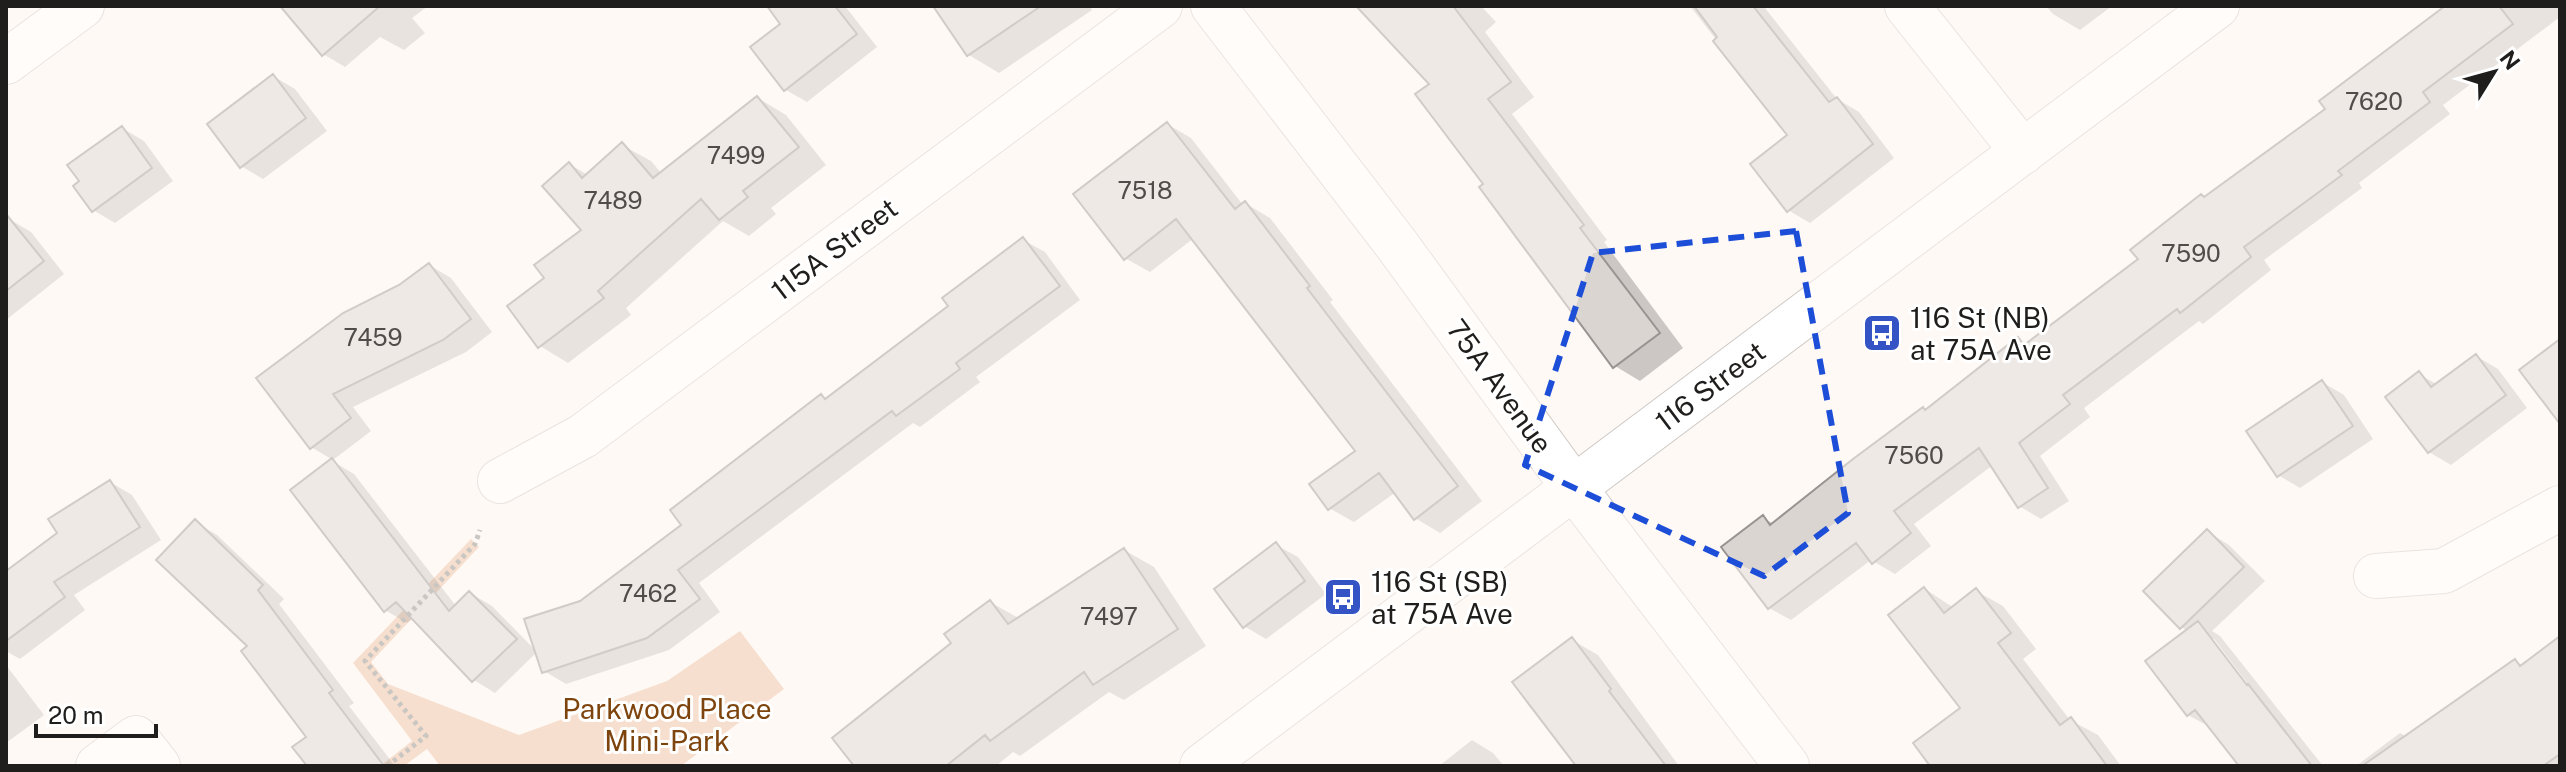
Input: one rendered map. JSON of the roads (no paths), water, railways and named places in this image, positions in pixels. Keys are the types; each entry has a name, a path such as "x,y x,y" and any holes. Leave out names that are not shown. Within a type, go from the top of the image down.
{"street":[{"path":"6,62 82,6"},
{"name":"115A Street","path":"500,481 583,436 1160,6"},
{"name":"75A Avenue","path":"1213,6 1397,245 1574,488 1787,766"},
{"path":"1907,6 2023,152"},
{"name":"116 Street","path":"1202,766 2217,6"},
{"path":"2376,576 2444,571 2560,508"},
{"path":"98,766 136,738 158,766"}],"place":[{"name":"116 St (NB) at 75A Ave","path":"1882,333"},
{"name":"116 St (SB) at 75A Ave","path":"1343,597"}],"park label":[{"name":"Parkwood Place Mini-Park","path":"667,724"}]}
